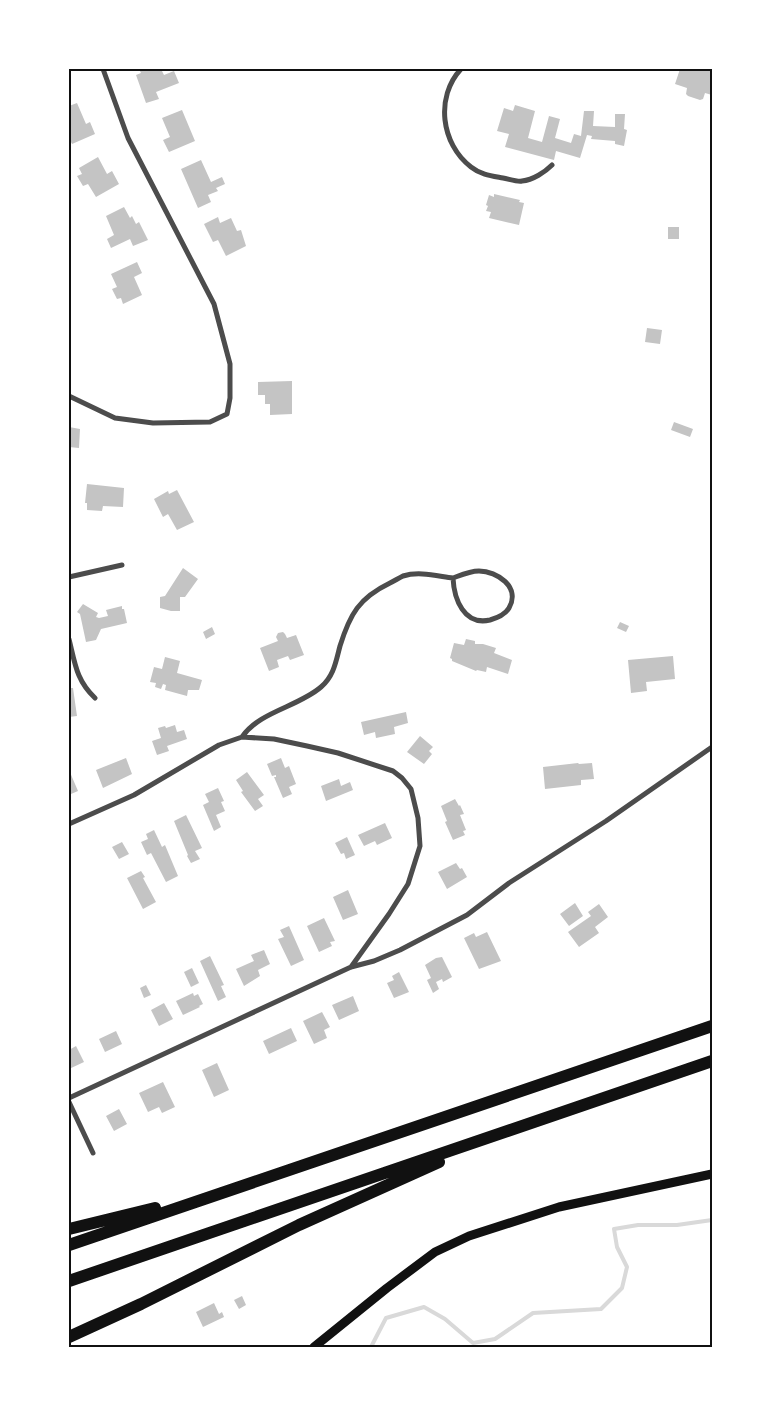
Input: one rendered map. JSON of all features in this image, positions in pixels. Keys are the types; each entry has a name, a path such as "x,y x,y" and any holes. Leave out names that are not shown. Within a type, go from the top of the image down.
{"highway":[{"path":"69,1245 712,1026"},
{"path":"69,1280 712,1061"},
{"path":"69,1337 299,1225 512,1129"},
{"path":"69,1229 218,1194"}],"main road":[{"path":"314,1347 435,1252 469,1236 558,1207 712,1174"}],"street":[{"path":"69,396 115,418 153,423 210,422 227,414 230,398 230,364 214,304 128,138 103,69"},
{"path":"461,69 454,77 446,100 444,122 449,140 462,158 471,167 486,175 522,181 545,172 552,165"},
{"path":"69,578 122,565"},
{"path":"242,738 248,728 306,697 322,686 333,673 349,621 359,605 377,589 404,576 428,574 453,578 478,571 487,572 500,576 510,586 512,596 510,608 503,615 484,622 471,618 463,612 458,603 453,591 453,578"},
{"path":"69,639 78,678 86,690 95,698"},
{"path":"69,824 134,795 219,745 242,738 274,739 338,753 393,771 411,789 418,818 420,846 408,884 351,967"},
{"path":"69,1098 351,967 374,961 400,950 476,910 509,882 606,820 712,747"},
{"path":"69,1102 93,1153"}],"building":[{"path":"139,69 161,69 164,75 174,71 179,83 156,92 159,99 146,103 136,75 141,73"},
{"path":"680,69 712,69 712,95 705,93 703,99 700,100 688,96 686,94 687,88 675,84"},
{"path":"77,103 86,124 90,122 95,134 72,144 69,138 69,106"},
{"path":"515,105 535,111 528,138 542,142 549,116 560,119 555,138 571,143 574,134 581,136 584,111 594,111 593,126 615,127 615,114 625,114 624,129 627,130 624,146 615,144 615,141 591,139 592,136 587,135 580,158 556,151 554,160 505,147 509,134 497,131 504,108 513,111"},
{"path":"182,110 195,141 169,152 163,140 170,137 162,118"},
{"path":"98,157 107,174 112,171 119,184 96,197 88,184 83,186 77,176 82,174 79,168"},
{"path":"201,160 211,182 222,177 225,184 216,188 218,191 208,195 211,202 198,208 181,169"},
{"path":"494,194 520,200 519,202 524,203 519,225 489,218 491,212 486,211 488,206 486,205 489,195 494,197"},
{"path":"124,207 136,224 139,222 148,240 133,246 130,239 111,248 107,239 114,235 106,216"},
{"path":"218,217 220,223 231,218 237,231 241,230 246,246 226,256 218,240 213,242 204,224"},
{"path":"668,227 679,227 679,239 668,239"},
{"path":"137,262 142,273 134,277 142,295 123,304 121,298 117,299 112,289 117,287 111,274"},
{"path":"647,328 662,330 660,344 645,342"},
{"path":"292,381 292,414 270,415 270,404 265,404 265,395 258,395 258,382"},
{"path":"674,422 693,429 690,437 671,430"},
{"path":"69,427 80,429 79,448 69,447"},
{"path":"87,484 124,488 123,507 103,506 102,511 87,510 87,503 85,503"},
{"path":"177,490 194,522 177,530 168,514 163,517 154,499 168,491 169,494"},
{"path":"183,568 198,579 185,597 180,597 180,611 160,608 160,597 165,596"},
{"path":"83,604 98,613 96,617 99,618 108,616 106,610 122,606 127,623 101,629 96,640 86,642 80,614 77,612"},
{"path":"620,622 629,626 626,632 617,628"},
{"path":"212,627 215,634 206,639 203,632"},
{"path":"283,632 287,638 296,635 304,655 290,660 288,656 277,660 279,667 269,671 260,648 278,641 276,637 278,633"},
{"path":"466,639 475,641 475,644 496,648 494,653 512,660 508,674 487,667 486,672 476,671 452,661 450,658 454,643 464,645"},
{"path":"673,656 675,679 646,682 647,691 631,693 628,660"},
{"path":"165,657 180,661 177,673 202,680 199,690 188,690 187,696 165,690 166,685 163,684 161,689 155,687 156,683 150,682 154,667 162,669"},
{"path":"69,688 73,688 77,716 69,717"},
{"path":"406,712 408,723 394,727 395,734 376,738 375,732 364,735 361,722"},
{"path":"175,725 177,732 184,730 187,739 167,746 169,751 157,755 152,741 161,738 158,728"},
{"path":"420,736 433,747 429,751 432,754 424,764 407,752"},
{"path":"126,758 132,774 103,788 96,770"},
{"path":"281,758 285,768 289,766 296,784 289,787 292,794 283,798 274,777 276,775 272,776 267,764"},
{"path":"592,763 594,779 581,780 581,785 545,789 543,767"},
{"path":"69,770 78,791 71,794 69,790"},
{"path":"247,772 264,795 258,799 263,806 255,811 241,792 243,791 236,780"},
{"path":"339,779 341,786 350,782 353,790 326,801 321,786"},
{"path":"218,788 224,801 221,802 225,811 216,815 221,827 214,831 203,805 209,802 205,794"},
{"path":"455,799 464,814 460,815 466,830 463,831 465,835 453,840 445,822 447,821 441,806"},
{"path":"186,815 202,848 195,851 200,859 191,863 174,821"},
{"path":"385,823 392,838 377,845 375,841 364,846 358,835"},
{"path":"154,830 162,847 165,845 178,876 166,882 151,853 147,855 141,842 148,839 146,834"},
{"path":"347,837 355,855 346,859 344,853 341,854 335,843"},
{"path":"122,842 129,854 119,859 112,847"},
{"path":"456,863 460,869 462,868 467,877 447,889 438,872"},
{"path":"141,871 156,902 143,909 127,878"},
{"path":"348,890 358,914 343,920 333,897"},
{"path":"575,903 583,916 569,926 560,914"},
{"path":"599,904 608,917 595,927 599,933 579,947 568,932 591,916 588,912"},
{"path":"324,918 335,941 330,942 332,946 319,952 307,926"},
{"path":"289,926 304,960 291,966 278,939 284,937 280,930"},
{"path":"487,932 501,961 479,969 464,938 474,933 476,937"},
{"path":"264,950 270,964 258,970 260,976 244,986 236,969 254,961 251,955"},
{"path":"210,956 224,985 221,986 226,997 218,1001 200,961"},
{"path":"442,957 452,977 443,982 442,979 436,982 439,989 433,993 427,980 431,978 425,965 436,958"},
{"path":"192,968 199,983 191,987 184,972"},
{"path":"399,972 409,992 394,998 387,983 394,980 392,976"},
{"path":"146,985 151,995 144,998 140,988"},
{"path":"193,993 194,996 198,994 203,1004 183,1015 176,1001"},
{"path":"353,996 359,1011 339,1020 332,1005"},
{"path":"164,1003 173,1019 159,1026 151,1010"},
{"path":"322,1012 330,1027 324,1030 327,1038 314,1044 303,1021"},
{"path":"291,1028 297,1041 269,1054 263,1041"},
{"path":"116,1031 122,1044 105,1052 99,1039"},
{"path":"76,1046 84,1062 69,1069 69,1050"},
{"path":"217,1063 229,1090 214,1097 202,1070"},
{"path":"163,1082 175,1107 162,1113 159,1107 148,1112 139,1093"},
{"path":"119,1109 127,1124 114,1131 106,1116"},
{"path":"242,1296 246,1305 239,1309 234,1300"},
{"path":"214,1303 219,1314 222,1312 224,1317 203,1327 196,1312"}],"waterway":[{"path":"371,1347 386,1318 424,1307 445,1319 473,1343 495,1339 533,1313 601,1309 622,1288 627,1267 617,1247 614,1229 638,1225 677,1225 712,1220"}]}
